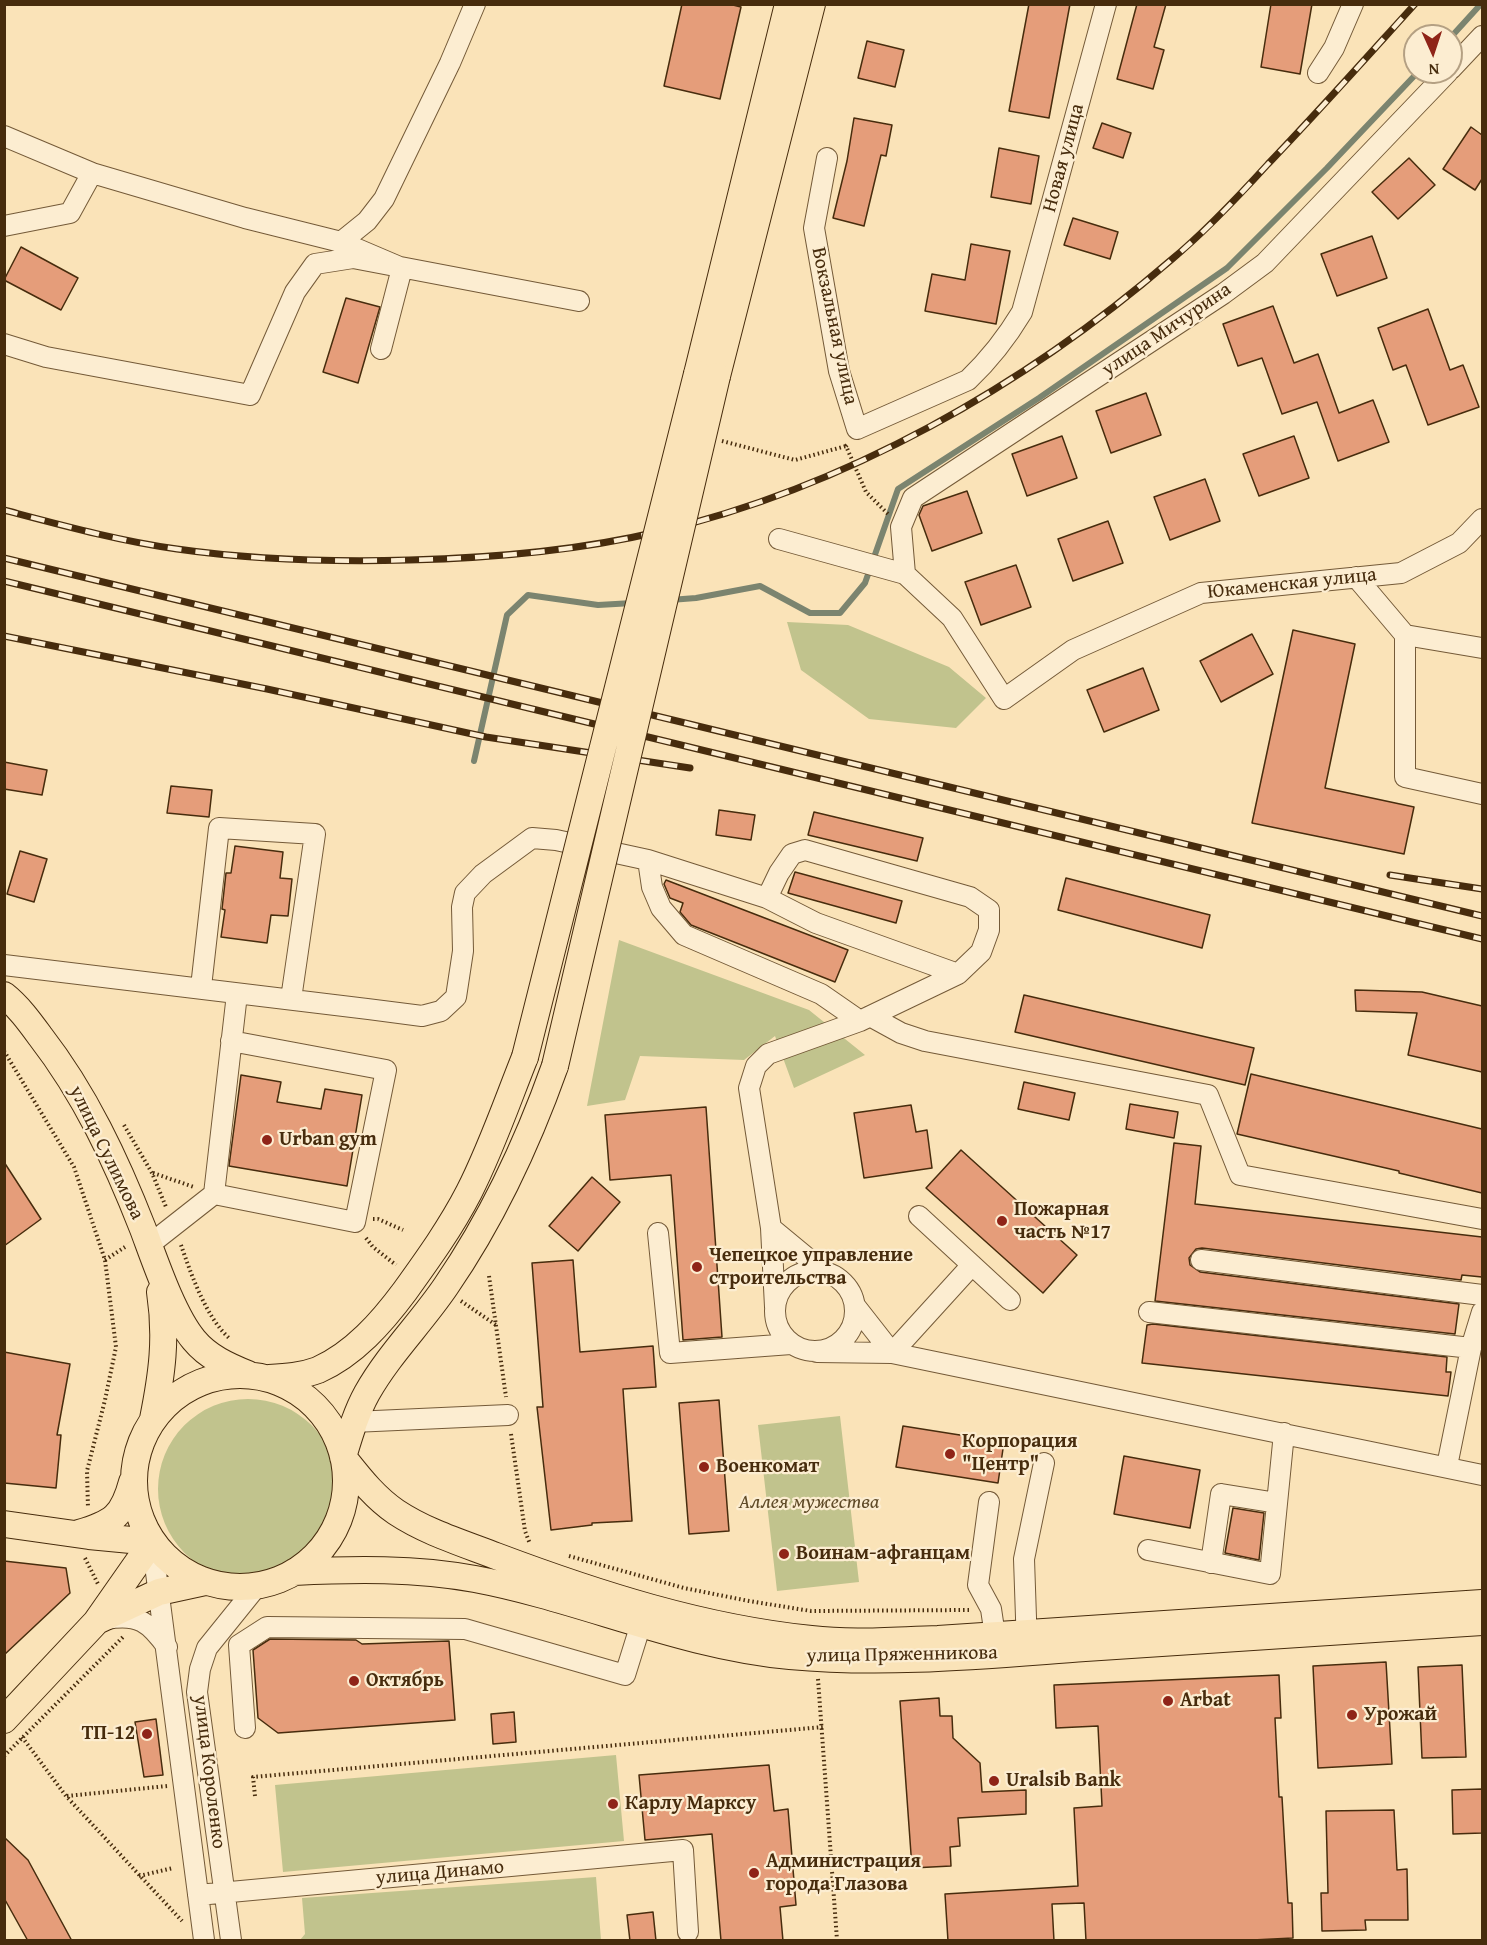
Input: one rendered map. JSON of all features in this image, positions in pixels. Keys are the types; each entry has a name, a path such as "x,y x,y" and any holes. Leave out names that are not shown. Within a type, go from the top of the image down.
{"main road":[{"path":"343,1456 353,1422 368,1392 388,1362 446,1287 490,1213 525,1142 555,1066 788,4"},
{"path":"85,1533 120,1514 128,1500 135,1458 153,1419 168,1402 195,1384 226,1376 288,1377 319,1369 341,1356 365,1337 387,1314 430,1257 469,1192 525,1057 707,375 812,4"},
{"name":"улица Сулимова","path":"4,995 22,1012 76,1086 110,1150 182,1322 194,1341 208,1354 258,1377"},
{"name":"улица Сулимова","path":"152,1252 164,1321 162,1372 153,1419"},
{"path":"133,1480 138,1514 152,1542 173,1564 205,1582 226,1586 257,1586 276,1581 294,1572 318,1553 334,1529 345,1497 346,1476 337,1438 326,1418 308,1400 290,1387 258,1377"},
{"name":"улица Пряженникова","path":"343,1456 363,1483 397,1512 442,1535 644,1616"},
{"path":"4,1524 152,1542"},
{"path":"9,1718 96,1622 152,1542"},
{"name":"улица Пряженникова","path":"294,1572 353,1569 413,1571 473,1578 644,1616 708,1622 813,1640 911,1640 997,1645 1482,1603"},
{"path":"96,1622 159,1592 205,1582"},
{"name":"улица Пряженникова","path":"1026,1643 1482,1622"}],"street":[{"path":"341,242 367,221 384,199 450,63 475,4"},
{"name":"Новая улица","path":"1022,312 1106,4"},
{"path":"1318,73 1334,48 1353,4"},
{"name":"улица Мичурина","path":"1463,56 1482,36"},
{"name":"улица Мичурина","path":"905,574 901,527 912,498 1223,294 1265,263 1437,84"},
{"path":"4,136 92,172 245,218 341,242 402,268"},
{"name":"Вокзальная улица","path":"827,158 814,228 839,371 857,429 968,380 982,367 1010,332 1022,312"},
{"path":"4,226 70,213 92,172"},
{"path":"4,344 46,357 250,395 295,292 315,264 353,258 579,301"},
{"path":"381,349 402,268"},
{"name":"Юкаменская улица","path":"905,574 952,618 1004,699 1073,650 1201,593 1401,573 1459,543 1482,519"},
{"path":"779,539 905,574"},
{"path":"1356,577 1405,635 1405,777 1482,794"},
{"path":"1405,635 1482,648"},
{"path":"201,987 219,828 315,834 291,999"},
{"path":"4,965 201,987 237,994 422,1016 441,1011 456,997 463,951 462,907 465,894 483,874 532,838 556,840 648,860 767,898 816,923 958,974"},
{"path":"767,898 779,873 792,854 805,850 970,897 989,909 989,930 981,952 958,974 865,1018 768,1054 756,1066 749,1088 771,1228 776,1321 781,1334 790,1344 803,1350 817,1352 892,1353 1482,1475"},
{"path":"648,860 652,887 661,908 684,935 821,994 865,1018 925,1041 1208,1095 1240,1175 1482,1219"},
{"path":"152,1252 214,1194 237,994"},
{"path":"214,1194 355,1222 386,1070 231,1041"},
{"path":"918,1216 1010,1300"},
{"path":"771,1228 823,1271 835,1276 845,1284 853,1294 856,1307 851,1332 843,1342 831,1349 817,1352"},
{"path":"657,1233 670,1353 790,1344"},
{"path":"1201,1260 1482,1295"},
{"path":"892,1353 972,1265"},
{"path":"775,1307 778,1293 787,1282 804,1273 823,1271"},
{"path":"856,1307 892,1353"},
{"path":"1149,1312 1471,1348"},
{"path":"1447,1466 1471,1348 1482,1312"},
{"path":"353,1422 508,1414"},
{"path":"1148,1550 1270,1574 1284,1433"},
{"path":"1026,1643 1024,1559 1044,1463"},
{"path":"1211,1563 1221,1494 1277,1503"},
{"path":"989,1502 978,1585 990,1610 997,1645"},
{"name":"улица Короленко","path":"152,1542 204,1941"},
{"name":"улица Короленко","path":"231,1941 197,1692 200,1669 207,1648 257,1586"},
{"path":"245,1728 239,1646 267,1627 465,1629 625,1675 644,1616"},
{"path":"96,1622 119,1617 136,1618 152,1628 167,1647"},
{"name":"улица Динамо","path":"198,1895 683,1850 688,1932"}],"path":[{"path":"719,440 795,460 846,446 857,429"},
{"path":"846,446 866,492 901,527"},
{"path":"4,1051 74,1167 105,1260 116,1347 87,1471 83,1555 100,1588"},
{"path":"152,1173 214,1194"},
{"path":"355,1222 378,1218 403,1230"},
{"path":"373,1247 396,1266"},
{"path":"489,1276 525,1531 531,1546"},
{"path":"460,1300 496,1326"},
{"path":"564,1555 684,1588 811,1611 990,1610"},
{"path":"4,1756 121,1638 127,1636"},
{"path":"818,1672 837,1941"},
{"path":"9,1718 66,1796 187,1926"},
{"path":"255,1796 253,1777 823,1727"},
{"path":"66,1796 169,1786"},
{"path":"139,1876 173,1868"}],"green space":[{"path":"787,622 848,625 949,667 986,698 956,728 869,719 801,670"},
{"path":"619,940 809,1010 865,1055 794,1088 775,1036 744,1060 640,1056 625,1100 587,1106"},
{"path":"248,1399 282,1406 311,1426 331,1455 338,1489 331,1523 311,1552 282,1572 248,1579 214,1572 185,1552 165,1523 158,1489 165,1455 185,1426 214,1406"},
{"name":"Аллея мужества","path":"840,1416 859,1582 777,1591 758,1425"},
{"path":"616,1755 624,1841 283,1872 275,1785"},
{"path":"596,1877 601,1940 300,1940 305,1934 302,1898"}],"building":[{"path":"682,4 729,4 741,7 720,99 664,86"},
{"path":"1029,4 1070,4 1049,118 1009,111"},
{"path":"1137,4 1166,4 1154,47 1164,50 1153,89 1117,79"},
{"path":"1271,4 1312,4 1300,74 1261,67"},
{"path":"867,41 904,50 895,87 858,78"},
{"path":"854,118 892,125 886,156 881,155 864,226 833,218 847,161"},
{"path":"1102,123 1131,133 1123,158 1093,148"},
{"path":"1471,127 1482,135 1482,179 1475,190 1443,169"},
{"path":"999,148 1039,156 1031,204 991,197"},
{"path":"1409,158 1435,185 1398,219 1372,192"},
{"path":"1073,218 1118,232 1110,259 1064,245"},
{"path":"1372,236 1387,278 1337,296 1321,254"},
{"path":"971,244 1010,251 996,324 925,311 932,274 965,280"},
{"path":"21,247 78,278 61,310 4,280"},
{"path":"346,298 380,307 358,383 323,372"},
{"path":"1273,306 1294,363 1318,354 1339,413 1373,400 1389,442 1338,461 1317,402 1282,414 1262,358 1238,366 1223,324"},
{"path":"1428,309 1450,370 1463,365 1479,407 1428,425 1406,365 1393,370 1378,328"},
{"path":"1146,393 1161,435 1111,453 1096,411"},
{"path":"1062,436 1077,478 1027,496 1012,454"},
{"path":"1294,436 1309,478 1259,496 1243,454"},
{"path":"1205,479 1220,521 1170,540 1154,497"},
{"path":"967,491 982,533 932,551 919,515 923,506"},
{"path":"1108,521 1123,563 1073,581 1058,539"},
{"path":"1016,565 1031,607 981,625 965,582"},
{"path":"1293,630 1355,644 1325,788 1414,807 1404,854 1252,823"},
{"path":"1252,634 1273,674 1221,702 1200,661"},
{"path":"1143,668 1159,710 1104,732 1087,690"},
{"path":"4,762 47,770 42,795 4,789"},
{"path":"171,786 212,790 209,817 167,813"},
{"path":"719,810 755,815 751,840 716,835"},
{"path":"814,812 923,838 917,861 808,835"},
{"path":"235,846 283,852 280,878 292,879 288,916 271,915 267,943 221,937 225,910 222,909 226,873 231,873"},
{"path":"20,851 47,859 34,902 7,894"},
{"path":"795,872 902,901 896,923 788,893"},
{"path":"1066,878 1210,915 1202,948 1058,910"},
{"path":"666,880 848,950 835,982 691,925 680,912 683,903 670,898 664,884"},
{"path":"1355,990 1422,992 1482,1006 1482,1072 1408,1055 1417,1013 1356,1011"},
{"path":"1024,995 1254,1048 1245,1085 1015,1032"},
{"path":"1251,1074 1482,1129 1482,1193 1399,1173 1399,1171 1237,1134"},
{"path":"241,1075 281,1082 277,1102 321,1109 325,1089 362,1095 347,1186 229,1166"},
{"path":"1024,1082 1075,1093 1069,1120 1018,1109"},
{"path":"1130,1104 1178,1112 1174,1138 1126,1129"},
{"path":"911,1105 916,1132 927,1130 932,1168 864,1178 854,1113"},
{"path":"706,1107 722,1337 683,1340 671,1175 610,1180 605,1115"},
{"path":"1174,1143 1201,1146 1195,1204 1482,1237 1482,1277 1462,1275 1461,1280 1202,1248 1196,1249 1189,1258 1190,1265 1200,1272 1459,1304 1455,1334 1155,1301"},
{"name":"Пожарная часть №17","path":"961,1150 1077,1255 1043,1293 926,1188"},
{"path":"4,1162 41,1219 4,1246"},
{"path":"592,1177 620,1202 578,1251 549,1226"},
{"path":"573,1260 580,1352 653,1346 656,1387 623,1389 632,1521 592,1523 592,1525 551,1530 537,1407 543,1407 532,1263"},
{"path":"1147,1325 1447,1357 1446,1372 1451,1372 1448,1396 1142,1363"},
{"path":"4,1352 70,1364 57,1435 61,1435 56,1488 4,1483"},
{"name":"Военкомат","path":"719,1400 729,1531 689,1534 679,1403"},
{"name":"Корпорация \"Центр\"","path":"903,1426 1004,1442 998,1483 896,1467"},
{"path":"1124,1456 1200,1470 1190,1528 1114,1514"},
{"path":"1233,1508 1264,1513 1259,1560 1225,1553"},
{"path":"4,1561 66,1568 70,1593 4,1655"},
{"name":"Октябрь","path":"270,1639 356,1640 362,1644 449,1641 455,1720 278,1733 258,1718 253,1650"},
{"name":"Урожай","path":"1386,1662 1392,1764 1318,1768 1313,1666"},
{"path":"1462,1665 1466,1757 1422,1758 1418,1667"},
{"path":"1279,1675 1281,1718 1275,1718 1279,1797 1282,1797 1288,1903 1292,1903 1293,1938 1232,1941 1086,1941 1084,1903 1052,1904 1054,1941 948,1941 945,1894 1078,1886 1074,1808 1102,1806 1098,1726 1056,1728 1054,1685"},
{"path":"939,1698 940,1716 952,1716 953,1738 980,1763 982,1792 1026,1790 1026,1814 958,1818 960,1846 950,1847 951,1866 912,1868 900,1701"},
{"path":"514,1712 516,1742 493,1744 491,1714"},
{"path":"156,1719 163,1775 144,1777 135,1722"},
{"name":"Администрация города Глазова","path":"769,1765 774,1811 788,1809 796,1905 780,1907 783,1941 721,1941 712,1834 645,1840 639,1775"},
{"path":"1482,1789 1482,1833 1453,1834 1452,1790"},
{"path":"1394,1810 1397,1870 1407,1869 1408,1920 1365,1920 1366,1930 1322,1931 1321,1893 1328,1893 1326,1811"},
{"path":"4,1837 28,1860 72,1941 28,1941 4,1898"},
{"path":"653,1912 656,1941 630,1941 627,1915"}],"waterway":[{"path":"1463,24 1481,4"},
{"path":"670,600 696,598 760,586 810,613 840,613 865,583 898,489 1039,398 1227,268 1407,84"},
{"path":"474,761 507,615 528,595 598,605 633,603"}],"railway":[{"path":"4,510 112,537 206,553 293,559 409,560 534,552 627,539 727,513 796,489 864,460 930,427 994,390 1115,306 1184,249 1221,214 1415,4"},
{"path":"4,558 1482,916"},
{"path":"4,581 1482,939"},
{"path":"4,636 267,689 486,737 690,768"},
{"path":"1390,875 1482,889"}],"place":[{"name":"Urban gym","path":"267,1140"},
{"name":"Пожарная часть №17","path":"1002,1221"},
{"name":"Чепецкое управление строительства","path":"697,1267"},
{"name":"Корпорация \"Центр\"","path":"950,1454"},
{"name":"Военкомат","path":"704,1467"},
{"name":"Воинам-афганцам","path":"784,1554"},
{"name":"Октябрь","path":"354,1681"},
{"name":"Arbat","path":"1168,1701"},
{"name":"Урожай","path":"1352,1715"},
{"name":"ТП-12","path":"147,1734"},
{"name":"Uralsib Bank","path":"994,1781"},
{"name":"Карлу Марксу","path":"613,1804"},
{"name":"Администрация города Глазова","path":"754,1873"}]}
